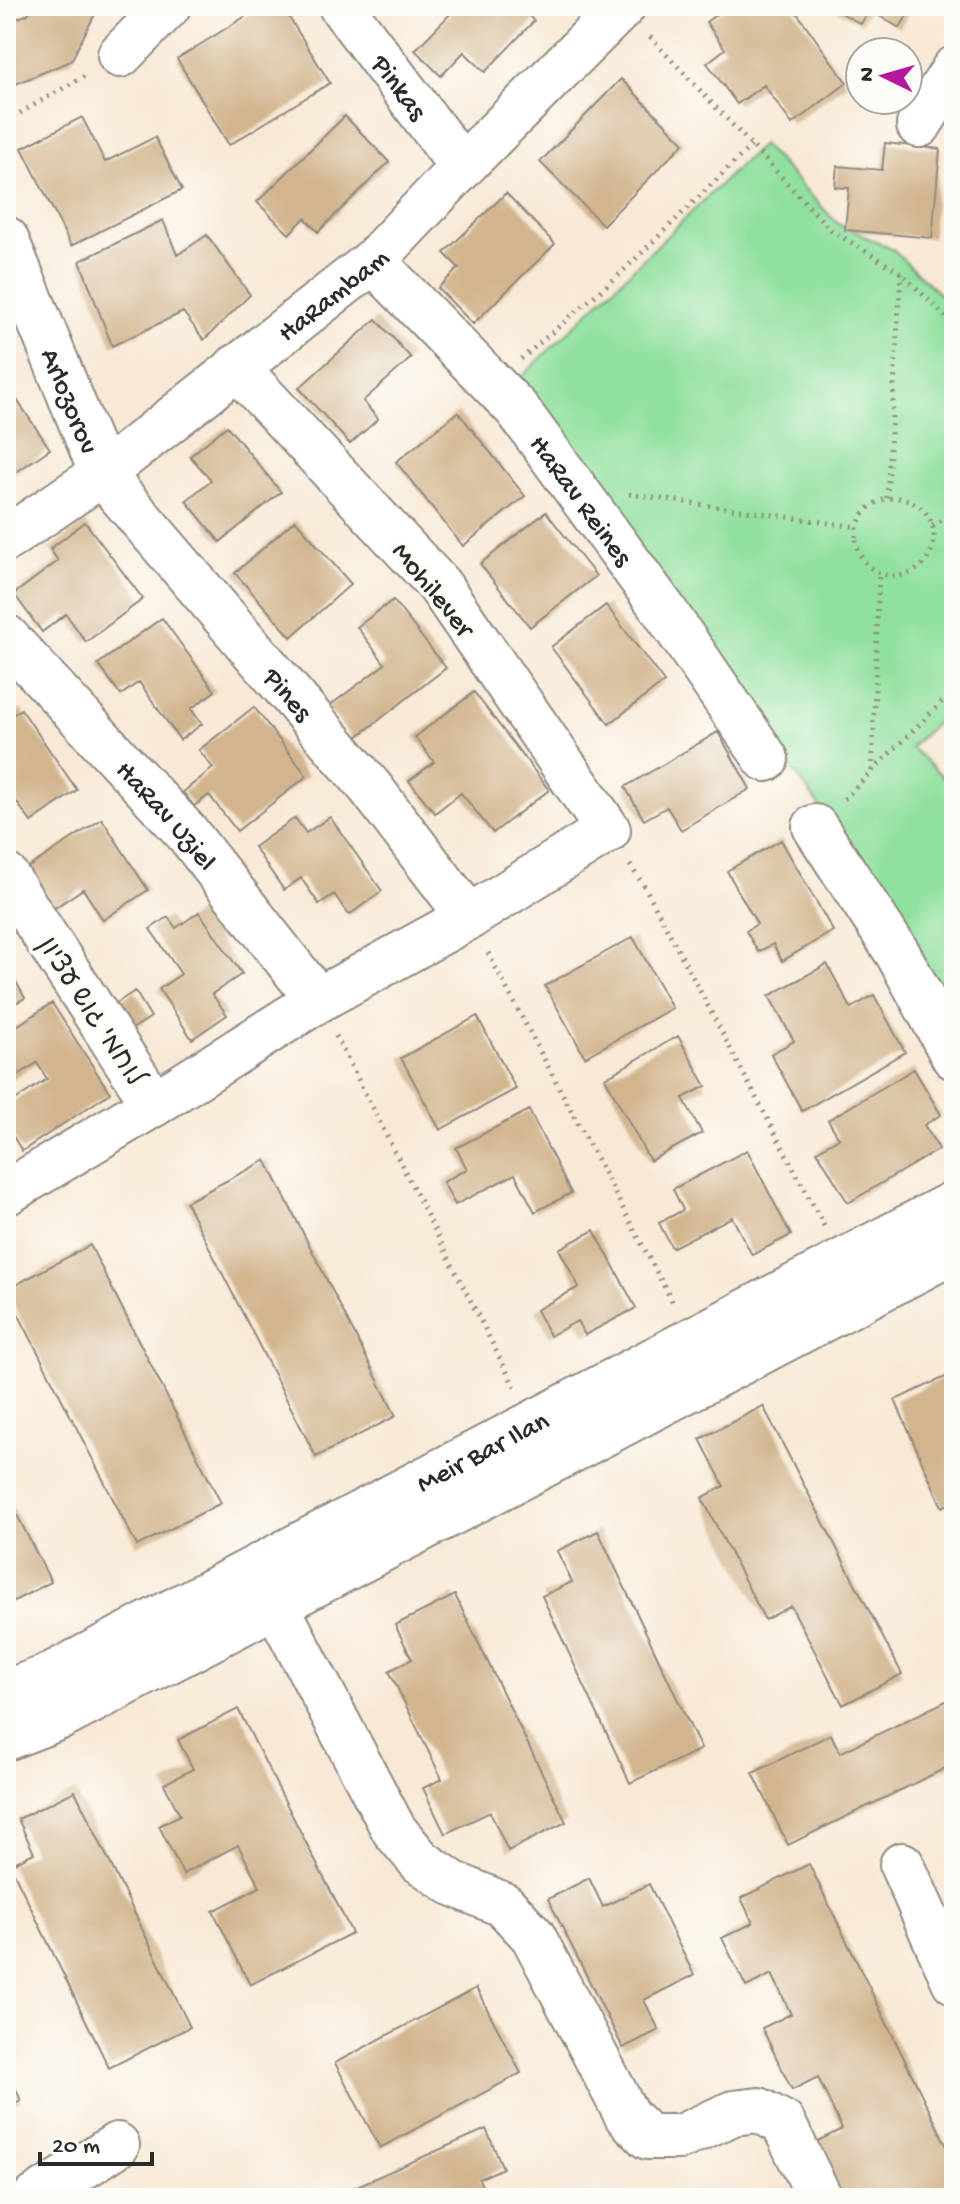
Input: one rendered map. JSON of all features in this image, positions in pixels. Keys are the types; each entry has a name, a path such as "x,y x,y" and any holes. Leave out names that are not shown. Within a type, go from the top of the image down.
{"street":[{"path":"120,55 168,6"},
{"name":"Pinkas","path":"341,6 462,167"},
{"name":"HaRambam","path":"6,539 102,474 373,261 623,6"},
{"path":"919,125 954,69"},
{"name":"Arlozorov","path":"6,239 102,474"},
{"name":"HaRav Reines","path":"373,261 517,409 664,610 766,759"},
{"name":"Mohilever","path":"236,367 439,585 608,830"},
{"name":"Pines","path":"102,474 370,787 469,917"},
{"name":"HaRav Uziel","path":"6,637 187,833 318,1000"},
{"path":"815,827 898,954 954,1057"},
{"path":"6,1193 318,1000 469,917 608,830"},
{"name":"לוחמי גוש עציון","path":"6,876 154,1104"},
{"name":"Meir Bar Ilan","path":"6,1692 45,1678 954,1203"},
{"name":"Meir Bar Ilan","path":"6,1738 63,1716 954,1251"},
{"path":"276,1605 394,1830 420,1861 452,1883 504,1905 533,1936 627,2116 648,2137 680,2137 733,2113 759,2110 783,2123 820,2198"},
{"path":"902,1865 954,1981"},
{"path":"35,2198 117,2145"}],"path":[{"path":"623,6 831,230 901,273 954,325"},
{"path":"6,121 120,55"},
{"path":"493,383 620,274 751,146"},
{"path":"887,498 901,273"},
{"path":"573,487 857,527"},
{"path":"887,498 901,498 915,503 926,513 932,525 934,538 929,555 921,566 909,573 896,576 879,572 859,554 857,527 864,512 887,498"},
{"path":"932,525 954,514"},
{"path":"872,772 879,572"},
{"path":"815,827 954,690"},
{"path":"608,830 646,889 843,1261"},
{"path":"469,917 692,1340"},
{"path":"318,1000 533,1423"}],"green space":[{"path":"762,144 838,224 892,249 954,308 954,705 911,747 954,787 954,1034 851,850 562,451 511,387"}],"building":[{"path":"32,6 99,6 71,61 6,88 6,23 28,14"},
{"path":"262,6 282,6 330,83 229,145 177,59"},
{"path":"458,6 519,6 534,21 485,72 464,52 441,76 415,50"},
{"path":"728,6 792,6 844,79 844,85 792,124 764,85 737,104 707,63 725,49 706,22"},
{"path":"829,6 912,6 900,28 869,10 861,24"},
{"path":"621,79 684,143 603,225 540,162"},
{"path":"345,116 389,162 318,232 305,218 289,234 257,202"},
{"path":"82,117 105,162 155,137 182,190 71,246 22,148"},
{"path":"885,143 940,149 932,238 845,230 849,188 835,187 837,166 882,170"},
{"path":"506,193 555,244 473,324 438,288 459,268 444,253"},
{"path":"163,220 177,255 207,235 250,295 204,340 183,312 112,346 80,261"},
{"path":"376,319 411,358 363,401 378,419 350,444 299,388"},
{"path":"9,388 50,449 6,479 6,390"},
{"path":"458,412 525,496 463,546 396,462"},
{"path":"227,426 281,492 220,542 186,501 211,480 190,456"},
{"path":"546,512 596,576 530,627 480,564"},
{"path":"295,520 351,584 291,637 235,573"},
{"path":"85,522 143,599 86,642 66,614 42,632 14,594 58,561 50,549"},
{"path":"393,600 446,668 353,740 328,707 385,664 357,627"},
{"path":"606,605 664,682 609,724 551,647"},
{"path":"162,618 215,691 191,709 202,724 180,740 139,682 121,695 98,664"},
{"path":"474,692 549,790 493,833 461,793 435,813 409,781 434,762 415,737"},
{"path":"254,707 307,776 237,831 209,795 194,806 183,792 213,768 199,750"},
{"path":"21,709 77,790 31,822 6,787 6,720"},
{"path":"718,732 750,789 681,830 667,807 644,820 625,787"},
{"path":"330,817 382,891 349,915 334,894 319,904 301,878 284,890 254,847 295,818 306,833"},
{"path":"102,819 148,890 103,920 83,889 44,915 18,874"},
{"path":"781,840 833,931 782,961 773,944 758,952 746,931 757,924 727,871"},
{"path":"199,912 242,974 212,994 227,1015 192,1039 159,989 181,974 150,929 168,917 176,928"},
{"path":"633,937 672,1008 585,1057 545,986"},
{"path":"6,963 25,998 6,1008"},
{"path":"827,964 851,1008 874,995 905,1052 802,1111 771,1054 794,1041 769,996"},
{"path":"135,991 151,1017 126,1033 109,1008"},
{"path":"52,1003 110,1093 22,1151 6,1125 6,1106 47,1079 37,1063 6,1083 6,1033"},
{"path":"477,1016 516,1089 440,1130 401,1058"},
{"path":"678,1036 706,1086 683,1098 702,1133 650,1161 605,1078"},
{"path":"914,1069 941,1115 924,1125 939,1149 848,1203 817,1151 839,1138 828,1120"},
{"path":"529,1110 571,1193 535,1212 515,1174 455,1205 443,1182 467,1169 456,1148"},
{"path":"747,1150 791,1235 752,1255 732,1217 672,1248 659,1223 683,1210 673,1189"},
{"path":"266,1160 396,1416 316,1457 186,1202"},
{"path":"594,1230 636,1308 585,1335 577,1321 550,1336 536,1310 579,1287 559,1249"},
{"path":"90,1245 221,1503 137,1546 6,1290"},
{"path":"954,1373 954,1502 942,1507 895,1400"},
{"path":"763,1406 902,1674 843,1705 791,1606 765,1620 702,1498 724,1486 700,1439"},
{"path":"6,1493 51,1582 6,1605"},
{"path":"598,1531 701,1749 630,1783 542,1596 572,1582 557,1551"},
{"path":"455,1595 566,1822 508,1851 490,1812 445,1834 423,1788 442,1779 389,1671 412,1659 395,1625"},
{"path":"954,1697 954,1764 788,1845 753,1773 831,1734 840,1753"},
{"path":"238,1709 352,1933 250,1985 213,1911 260,1887 238,1845 183,1874 159,1826 180,1815 164,1784 193,1769 178,1740"},
{"path":"75,1791 190,2027 109,2068 10,1865 34,1853 18,1819"},
{"path":"809,1864 954,2161 954,2198 875,2198 873,2193 864,2198 843,2198 816,2142 842,2129 818,2077 792,2090 762,2028 791,2014 772,1974 746,1987 722,1938 753,1923 741,1898"},
{"path":"589,1878 603,1907 649,1884 694,1975 644,2000 659,2030 623,2048 548,1899"},
{"path":"476,1988 521,2073 380,2148 335,2063"},
{"path":"6,2065 21,2101 6,2108"},
{"path":"486,2129 503,2168 479,2179 487,2198 341,2198 339,2194"}]}
